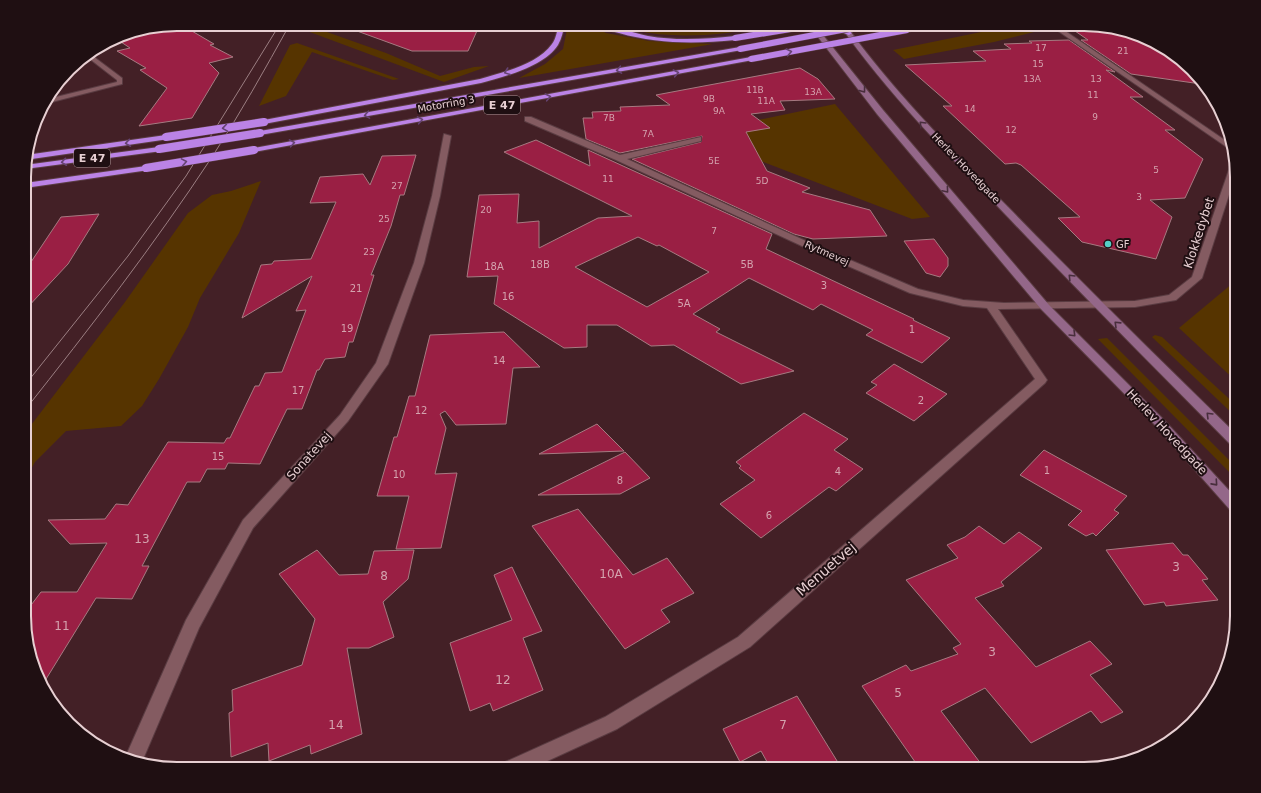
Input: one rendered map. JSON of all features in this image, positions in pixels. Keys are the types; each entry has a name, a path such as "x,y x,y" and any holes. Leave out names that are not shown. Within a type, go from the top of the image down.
{"highway":[{"path":"32,157 264,122 481,81 530,64 553,47 559,31"},
{"path":"619,31 627,34 658,39 711,41 778,31"},
{"name":"Motorring 3","path":"31,166 159,150 836,31"},
{"path":"843,31 849,33"},
{"name":"Motorring 3","path":"31,185 254,150 902,31"}],"main road":[{"name":"Herlev Hovedgade","path":"816,31 880,112 1045,307 1160,424 1230,500"},
{"name":"Herlev Hovedgade","path":"849,33 864,55 913,114 1098,305 1230,436"}],"street":[{"path":"1061,31 1226,145"},
{"path":"54,100 120,83 120,79 92,58"},
{"name":"Rytmevej","path":"528,119 620,158 805,244 914,291 963,304 1045,307"},
{"name":"Sonatevej","path":"136,756 192,625 248,524 344,418 382,364 419,263 436,196 446,136"},
{"path":"620,158 698,139"},
{"name":"Klokkedybet","path":"1098,305 1134,304 1172,298 1197,278 1230,177"},
{"name":"Menuetvej","path":"525,762 611,723 744,642 1041,380 990,305"},
{"path":"1045,307 1098,305"}],"shaded area":[{"path":"307,31 324,31 386,53 440,76 474,67 489,66 444,82"},
{"path":"567,31 602,31 649,41 713,44 519,78 545,64 563,49"},
{"path":"639,31 744,31 707,35 670,35"},
{"path":"986,31 1038,31 994,42 904,59 893,50"},
{"path":"297,43 399,79 393,80 312,52 286,96 259,106 290,45"},
{"path":"835,104 930,217 912,219 748,156 734,125"},
{"path":"261,181 239,233 200,298 188,327 142,406 121,426 66,431 35,462 31,469 31,425 125,302 188,213 212,195 231,191"},
{"path":"1230,286 1230,375 1179,328"},
{"path":"1155,335 1162,337 1230,400 1230,411 1152,337"},
{"path":"1107,338 1230,461 1230,473 1098,339"}],"building":[{"path":"192,31 214,44 210,45 233,57 209,63 219,73 192,118 139,126 167,88 140,70 146,68 117,51 130,48 121,42 158,32"},
{"path":"357,31 477,31 468,51 412,51"},
{"path":"1075,31 1103,32 1140,42 1173,61 1196,83 1131,74 1081,40 1088,40"},
{"path":"1069,40 1115,72 1106,70 1143,97 1130,97 1175,130 1165,130 1203,159 1185,198 1150,200 1172,217 1156,259 1082,242 1058,218 1080,217 1021,165 1016,163 1005,164 943,106 952,106 905,65 986,61 973,51 1011,49 1004,44 1032,43 1029,41"},
{"path":"800,68 818,79 835,99 780,101 785,110 751,114 770,128 746,132 767,171 810,188 802,192 870,210 887,236 813,239 794,234 632,159 701,142 702,136 620,153 586,139 583,118 593,118 592,112 621,111 620,107 670,105 656,95"},
{"path":"536,140 590,166 588,150 772,234 766,249 914,319 913,320 950,338 922,363 866,335 873,330 821,304 813,310 749,278 693,314 720,329 716,332 794,371 741,384 674,345 651,346 617,325 587,325 587,347 564,348 494,304 498,276 467,277 479,195 519,194 517,223 539,221 539,248 598,218 632,216 504,152","holes":["638,237 657,246 659,245 709,272 647,307 575,267"]},
{"path":"416,155 404,195 400,195 391,226 371,275 374,275 353,342 349,342 345,357 325,359 319,370 317,370 302,409 287,409 260,464 228,463 225,469 207,469 200,482 187,482 142,566 149,566 132,599 96,598 46,680 36,654 32,635 31,605 41,592 77,592 107,543 70,544 48,520 105,519 116,504 128,505 168,442 224,443 227,438 230,438 255,386 259,386 265,373 282,372 306,310 296,311 312,276 242,318 261,265 272,264 274,261 311,259 336,202 310,203 320,177 363,174 370,185 382,156"},
{"path":"99,214 68,264 31,304 31,262 61,217"},
{"path":"934,239 948,258 948,266 940,277 926,273 904,241"},
{"path":"504,332 540,367 513,368 506,424 456,425 445,411 440,414 446,428 435,474 457,473 441,548 396,549 409,496 377,496 394,437 397,437 409,396 415,396 430,335"},
{"path":"894,364 947,394 914,421 866,393 877,385 871,382"},
{"path":"804,413 848,439 834,450 863,469 836,491 829,487 761,538 720,504 755,480 739,468 741,466 736,462"},
{"path":"597,424 624,451 539,454"},
{"path":"1044,450 1127,496 1114,510 1119,513 1096,536 1093,533 1086,536 1068,525 1082,511 1020,475"},
{"path":"625,452 650,478 620,494 538,495"},
{"path":"578,509 633,575 667,558 694,593 661,610 670,622 625,649 532,526"},
{"path":"979,526 1004,544 1019,532 1042,548 1001,582 1004,586 975,598 1036,667 1090,641 1112,664 1090,675 1123,712 1101,723 1091,711 1031,743 985,688 941,711 980,762 915,762 862,686 906,665 911,671 958,654 953,648 961,644 906,580 958,558 947,545 965,537"},
{"path":"1173,543 1183,555 1188,555 1208,579 1202,580 1218,600 1166,606 1164,602 1144,605 1106,550"},
{"path":"317,550 339,575 368,574 374,551 414,550 408,579 383,602 394,637 369,648 347,648 362,734 311,754 310,745 269,761 268,743 231,757 229,713 233,711 232,690 302,665 315,619 279,574"},
{"path":"512,567 542,631 523,638 543,690 493,711 490,703 470,711 450,643 512,620 494,575"},
{"path":"797,696 838,762 767,762 761,751 740,762 723,729"}],"tram line":[{"path":"31,377 128,256 186,176 276,31"},
{"path":"31,402 121,286 190,190 262,75 286,31"}],"place":[{"name":"GF","path":"1108,244"}]}
